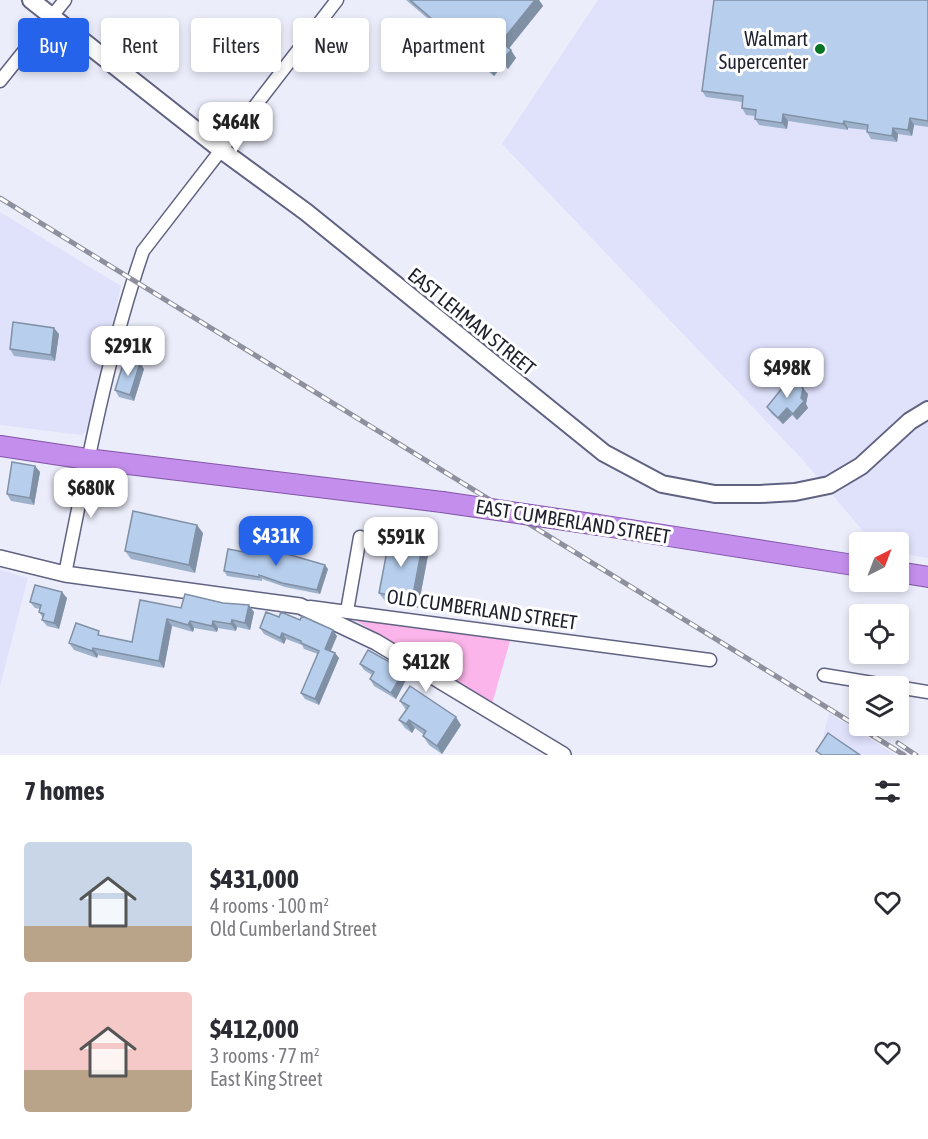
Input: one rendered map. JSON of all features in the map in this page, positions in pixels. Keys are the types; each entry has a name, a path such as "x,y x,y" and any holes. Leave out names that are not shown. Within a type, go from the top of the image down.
{"highway":[{"name":"EAST CUMBERLAND STREET","path":"0,446 87,459 442,502 849,564"},
{"path":"909,574 928,577"}],"main road":[{"name":"EAST LEHMAN STREET","path":"31,0 220,149 306,212 604,453 662,484 715,494 795,492 829,485 861,466 910,421 928,410"}],"street":[{"path":"0,81 65,0"},
{"path":"65,574 87,459 127,297 143,251 334,4 321,0"},
{"path":"347,611 360,537"},
{"name":"OLD CUMBERLAND STREET","path":"0,558 65,574 710,660"},
{"path":"300,606 376,642 563,755"},
{"path":"824,675 928,692"}],"shaded area":[{"path":"598,0 928,0 928,558 909,555 909,532 864,532 803,460 502,144"},
{"path":"0,212 121,286 91,420 88,429 82,435 0,425"},
{"path":"0,570 28,578 0,686"},
{"path":"350,617 510,641 492,704"},
{"path":"829,713 849,726 849,736 866,736 896,755 819,755"}],"building":[{"path":"410,0 535,0 506,36 506,18 431,18"},
{"name":"Walmart Supercenter","path":"714,0 928,0 928,121 910,118 908,130 893,128 892,136 867,132 868,125 844,121 843,124 783,114 782,123 755,119 756,110 742,108 743,96 702,91"},
{"path":"506,46 511,50 506,56"},
{"path":"13,322 54,328 51,355 10,349"},
{"path":"125,358 140,363 130,395 115,390"},
{"path":"791,377 803,388 801,398 804,401 793,414 787,408 778,418 767,407"},
{"path":"12,462 35,466 30,498 7,494"},
{"path":"133,511 197,525 189,565 125,551"},
{"path":"390,535 423,542 412,600 379,593"},
{"path":"228,549 249,553 250,549 269,553 270,549 325,565 317,590 282,583 259,575 259,577 224,571"},
{"path":"35,585 62,592 54,623 42,620 44,614 39,612 41,605 30,602"},
{"path":"185,594 223,603 249,605 245,623 232,620 231,624 213,621 212,626 190,621 188,625 167,619 159,661 93,648 92,651 69,643 76,623 99,631 98,635 132,642 140,600 181,608"},
{"path":"266,612 279,617 281,612 300,620 302,616 333,630 325,649 335,653 315,699 301,693 319,651 282,633 280,638 260,628"},
{"path":"368,650 404,670 391,693 370,679 374,672 360,664"},
{"path":"410,686 456,717 437,746 423,736 426,731 409,720 406,724 399,720 409,706 400,701"},
{"path":"828,733 860,755 822,755 816,751"}],"railway":[{"path":"0,198 904,755"},
{"path":"898,743 916,755"}],"place":[{"name":"Walmart Supercenter","path":"820,49"}]}
